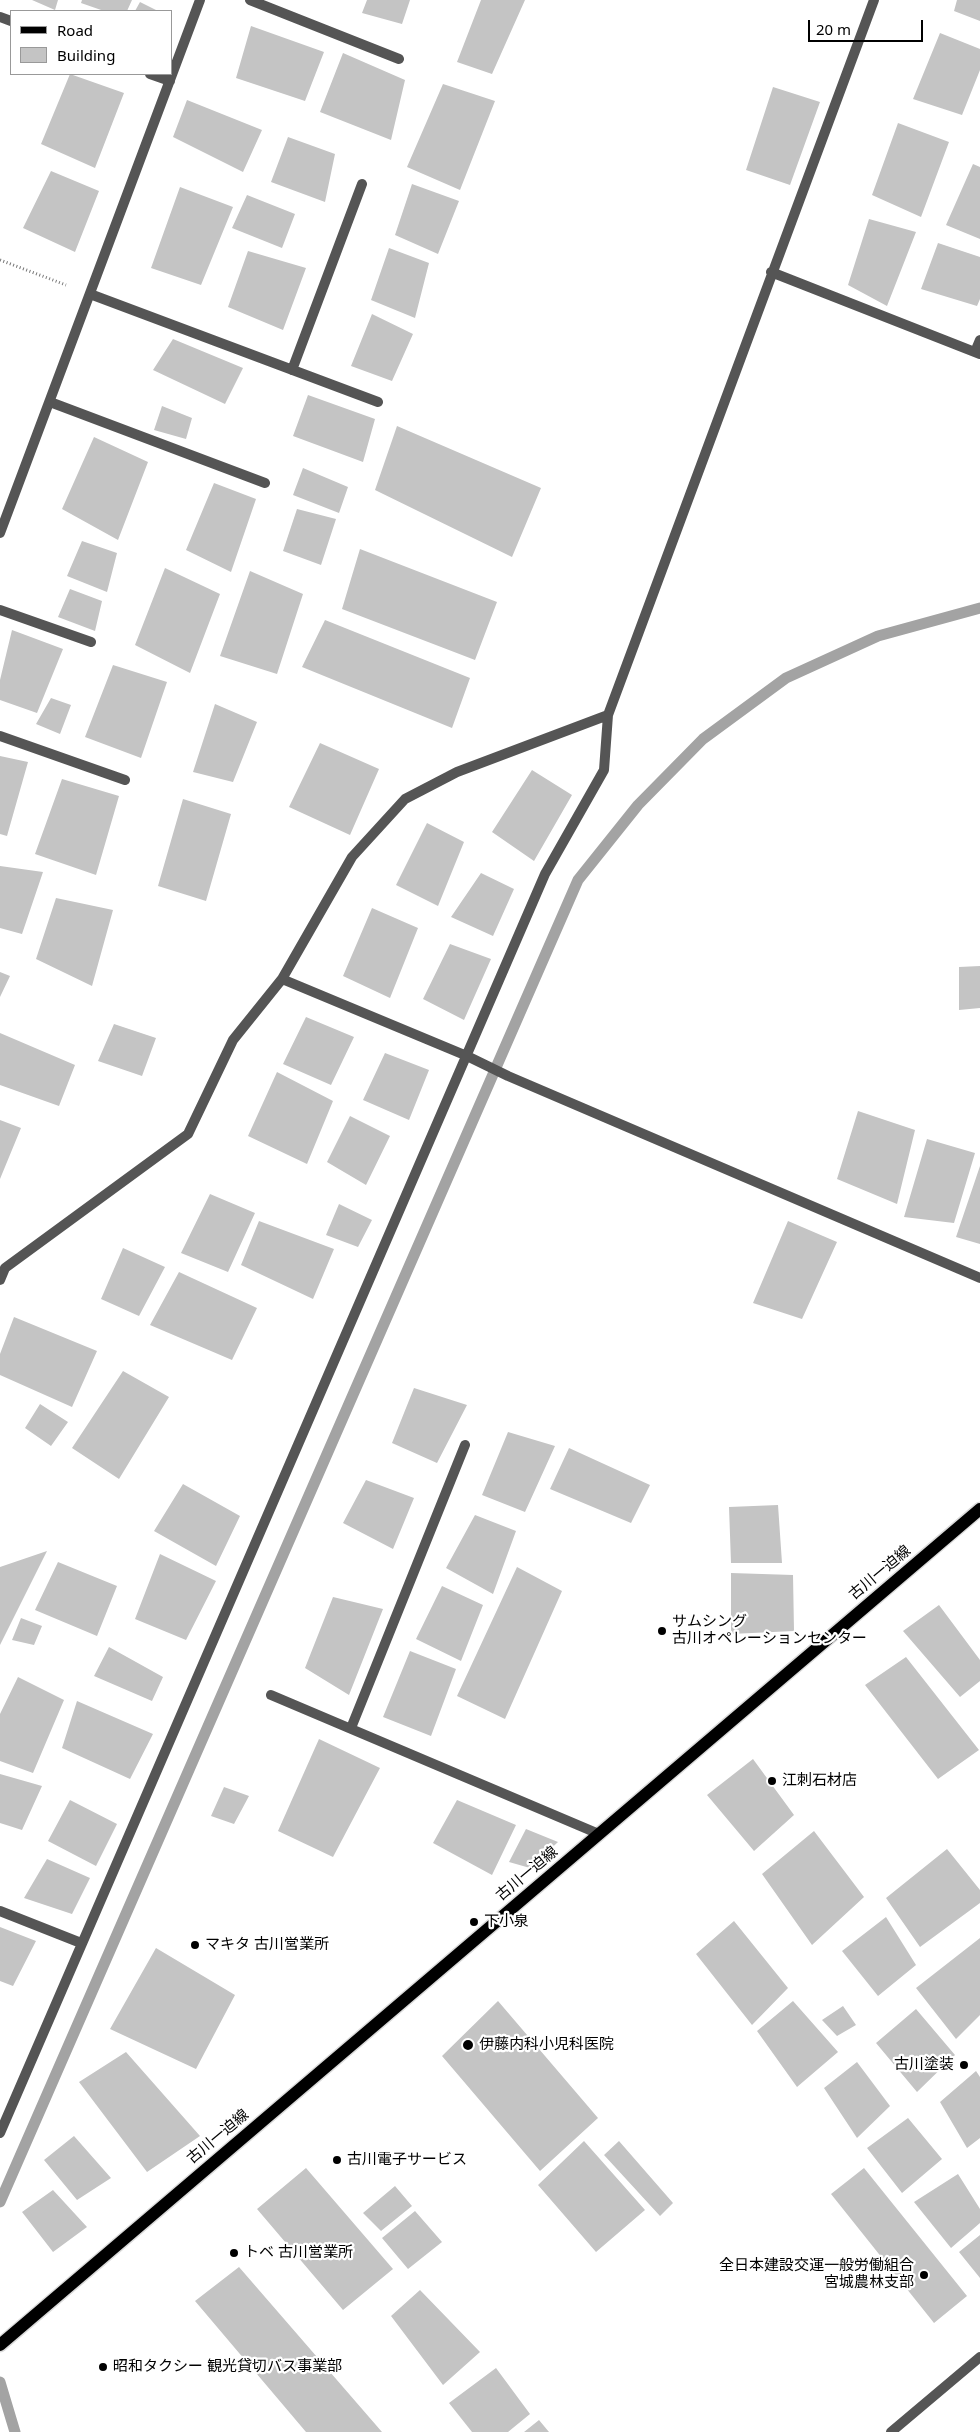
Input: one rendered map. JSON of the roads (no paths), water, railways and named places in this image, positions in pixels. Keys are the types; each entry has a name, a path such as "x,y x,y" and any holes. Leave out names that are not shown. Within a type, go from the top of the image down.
{"main road":[{"name":"古川一迫線","path":"1,2344 980,1509"}],"street":[{"path":"0,533 200,0"},
{"path":"250,0 399,59"},
{"path":"0,2133 467,1056 544,874 604,770 608,716 771,272 874,0"},
{"path":"153,75 170,81"},
{"path":"292,370 362,184"},
{"path":"771,272 978,353 980,340"},
{"path":"90,294 378,402"},
{"path":"50,402 265,483"},
{"path":"0,610 91,642"},
{"path":"0,1280 5,1268 188,1134 233,1040 282,979 352,857 406,799 457,772 608,716"},
{"path":"0,736 125,780"},
{"path":"282,979 467,1056 508,1076 980,1278"},
{"path":"350,1728 465,1446"},
{"path":"271,1695 599,1834"},
{"path":"0,1911 81,1944"},
{"path":"891,2432 980,2357"}],"waterway":[{"path":"0,2202 578,880 638,805 703,739 786,678 878,636 980,608"},
{"path":"0,2382 15,2432"}],"place":[{"name":"サムシング 古川オペレーションセンター","path":"662,1631"},
{"name":"江刺石材店","path":"772,1781"},
{"name":"下小泉","path":"474,1922"},
{"name":"マキタ 古川営業所","path":"195,1945"},
{"name":"伊藤内科小児科医院","path":"468,2045"},
{"name":"古川塗装","path":"964,2065"},
{"name":"古川電子サービス","path":"337,2160"},
{"name":"トベ 古川営業所","path":"234,2253"},
{"name":"全日本建設交運一般労働組合 宮城農林支部","path":"924,2275"},
{"name":"昭和タクシー 観光貸切バス事業部","path":"103,2367"}]}
